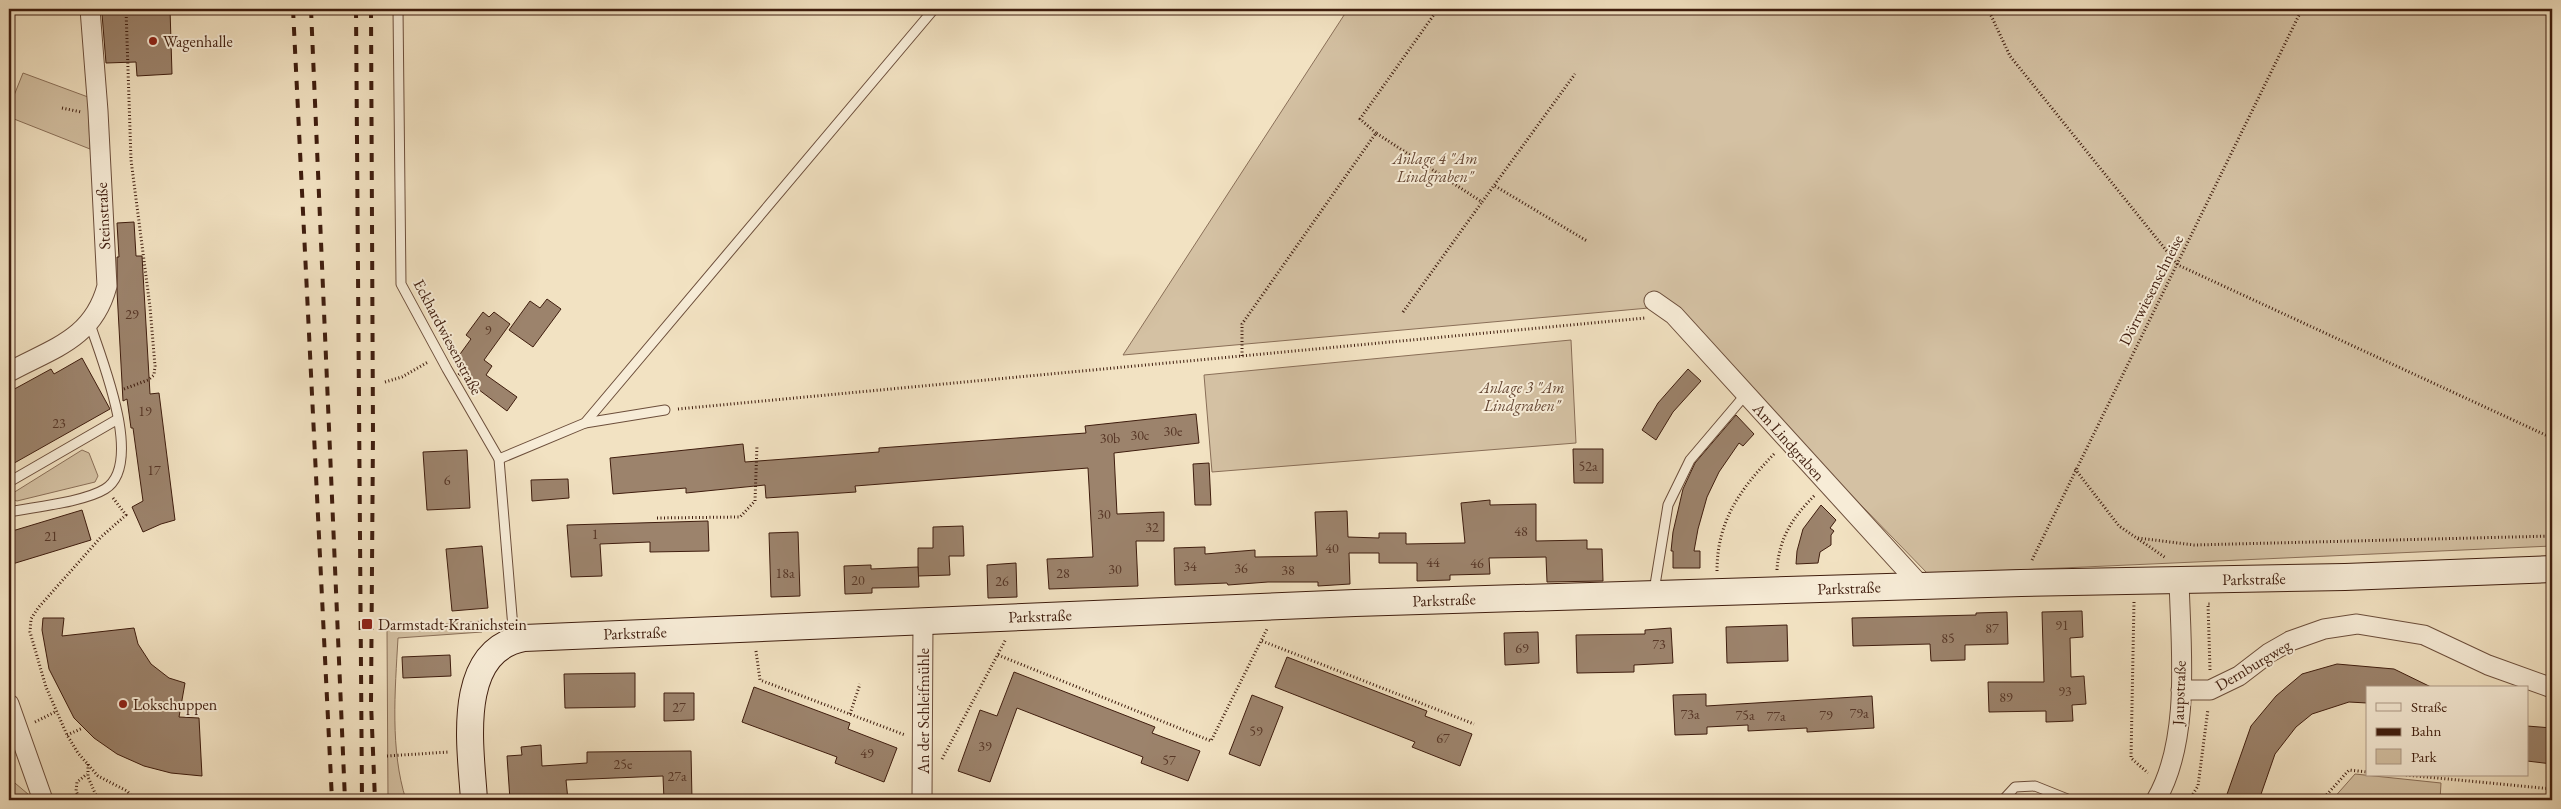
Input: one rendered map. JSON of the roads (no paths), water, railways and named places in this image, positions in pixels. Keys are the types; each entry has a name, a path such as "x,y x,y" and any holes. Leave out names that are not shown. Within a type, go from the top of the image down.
{"street":[{"name":"Steinstraße","path":"9,372 74,338 90,324 102,305 107,286 98,111 90,9"},
{"name":"Am Lindgraben","path":"1654,301 1674,315 1921,586"},
{"name":"Parkstraße","path":"514,640 558,636 1276,606 2021,583 2345,577 2552,568"},
{"name":"Jaupstraße","path":"2156,800 2170,772 2174,756 2181,690 2179,581"},
{"name":"An der Schleifmühle","path":"922,800 923,621"},
{"name":"Dernburgweg","path":"2181,690 2210,690 2239,676 2269,653 2290,641 2324,629 2357,624 2424,635 2488,665 2552,688"},
{"path":"474,800 470,708 475,688 486,663 494,654 514,640"},
{"path":"9,708 43,800"}],"lane":[{"name":"Eckhardwiesenstraße","path":"398,9 401,284 499,459 514,640"},
{"path":"585,423 934,9"},
{"path":"9,512 91,495 105,489 114,482 120,470 122,456 114,393 90,324"},
{"path":"1654,594 1668,505 1690,460 1746,394"},
{"path":"499,459 585,423 665,410"},
{"path":"9,482 118,420"},
{"path":"2003,800 2015,787 2035,786 2070,800"}],"railway":[{"path":"293,9 332,800"},
{"path":"311,9 345,800"},
{"path":"356,9 362,800"},
{"path":"371,9 373,433 371,703 375,800"}],"place":[{"name":"Wagenhalle","path":"153,41"},
{"name":"Darmstadt-Kranichstein","path":"367,624"},
{"name":"Lokschuppen","path":"123,704"}],"park label":[{"name":"Anlage 4 \"Am Lindgraben\"","path":"1435,167"},
{"name":"Anlage 3 \"Am Lindgraben\"","path":"1522,396"}]}
